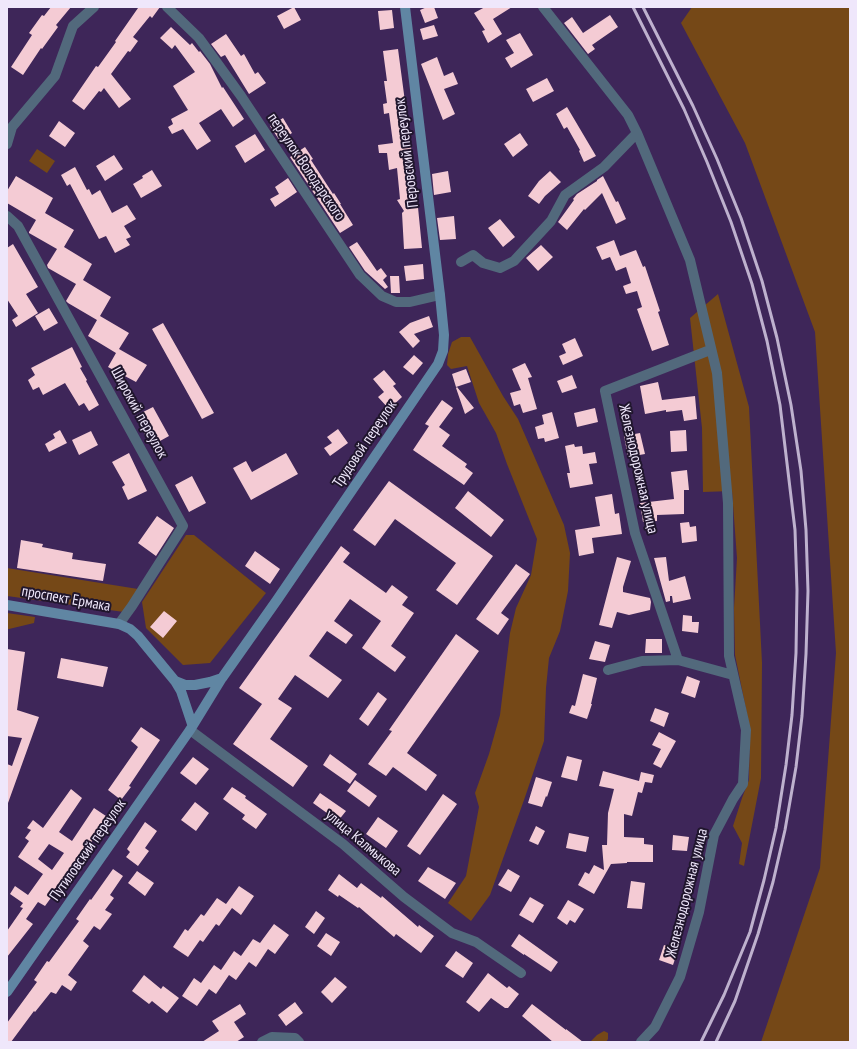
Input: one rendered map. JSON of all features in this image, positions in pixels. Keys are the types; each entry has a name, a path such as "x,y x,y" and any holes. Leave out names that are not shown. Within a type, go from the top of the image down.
{"street":[{"path":"7,144 12,127 55,76 73,26 94,7"},
{"name":"переулок Володарского","path":"167,7 199,38 241,96 360,275 382,296 396,302 410,302 440,295"},
{"name":"Перовский переулок","path":"405,7 440,295"},
{"name":"Железнодорожная улица","path":"543,7 628,115 637,133 690,260 710,350 717,373 728,503 729,656 746,730 743,784 733,799 714,835 700,912 680,977 655,1027 641,1042"},
{"path":"461,262 473,255 482,263 500,268 514,261 551,221 565,195 604,167 637,133"},
{"name":"Широкий переулок","path":"7,216 18,226 183,526 119,624"},
{"name":"Трудовой переулок","path":"222,678 438,364 443,351 444,335 440,295"},
{"name":"Железнодорожная улица","path":"678,660 635,533 605,390 710,350"},
{"name":"проспект Ермака","path":"7,605 119,624"},
{"path":"119,624 130,629 138,636 176,681 181,692 191,727"},
{"path":"608,670 642,661 678,660 733,675"},
{"path":"176,681 185,685 195,686 222,678"},
{"name":"Путиловский переулок","path":"7,992 191,727 222,678"},
{"name":"улица Калмыкова","path":"191,727 344,844 404,897 452,933 476,942 521,973"},
{"path":"262,1042 272,1036 295,1038 299,1042"}],"shaded area":[{"path":"692,7 850,7 850,1042 761,1042 820,868 836,653 815,332 745,143 681,23"},
{"path":"37,149 55,161 47,173 29,161"},
{"path":"718,294 749,407 762,663 761,778 744,866 739,864 742,843 733,826 749,780 750,729 735,655 734,608 737,558 732,491 703,492 702,428 690,318"},
{"path":"461,337 470,337 503,396 518,419 564,525 570,553 568,591 560,631 549,658 544,741 490,895 471,921 448,903 466,876 479,807 475,793 489,754 500,715 510,633 516,608 531,575 537,539 496,433 479,403 467,366 451,369 447,365 448,354 452,342"},
{"path":"186,535 194,535 266,593 210,663 183,665 146,628 142,602"},
{"path":"7,568 138,589 124,612 7,596"},
{"path":"7,613 35,617 34,623 7,629"},
{"path":"604,1031 608,1033 608,1039 606,1042 590,1042 597,1035"}],"building":[{"path":"51,7 71,7 56,25 58,27 42,49 41,48 23,75 11,67 32,35 29,33 42,15 44,16"},
{"path":"137,7 160,7 152,18 150,16 133,37 138,41 130,52 128,51 111,74 131,99 119,108 104,88 101,92 99,91 84,110 72,101 96,66 98,67 116,42 115,41 138,8"},
{"path":"294,7 301,20 284,29 277,16"},
{"path":"427,7 434,7 438,18 425,23 420,10"},
{"path":"485,7 512,7 493,19 502,34 488,43 482,31 485,30 474,13"},
{"path":"392,10 394,28 380,30 378,11"},
{"path":"610,15 618,27 592,45 595,49 588,54 564,23 572,17 583,33"},
{"path":"434,25 438,36 423,40 420,29"},
{"path":"171,27 190,45 192,43 199,52 200,51 210,64 222,88 223,87 244,119 233,127 221,109 199,123 211,141 197,150 183,129 172,134 168,127 173,124 171,119 188,110 173,86 195,72 175,45 172,49 160,38"},
{"path":"520,33 533,55 511,68 505,58 514,53 506,40"},
{"path":"226,34 241,56 244,54 255,74 258,72 266,83 249,94 225,55 221,57 211,44"},
{"path":"398,49 415,177 422,248 404,249 402,213 404,211 397,200 400,199 397,168 389,170 387,153 379,153 378,145 393,143 389,113 384,114 383,104 387,103 384,81 387,81 383,51"},
{"path":"437,57 444,76 453,72 458,84 444,89 455,114 443,120 421,64"},
{"path":"547,78 554,91 533,102 526,89"},
{"path":"567,107 596,156 584,162 579,151 580,150 567,127 564,129 556,114"},
{"path":"283,118 292,133 280,141 270,126"},
{"path":"59,121 75,133 65,147 49,136"},
{"path":"520,133 528,145 513,157 504,144"},
{"path":"255,134 265,150 245,163 235,146"},
{"path":"305,147 313,159 311,160 333,194 334,193 353,225 340,233 290,157"},
{"path":"114,155 123,169 105,181 96,166"},
{"path":"75,167 87,190 89,189 92,195 100,190 112,213 127,205 136,219 124,226 131,237 126,239 130,245 115,253 106,236 99,239 70,184 67,186 61,175"},
{"path":"152,170 162,186 141,198 133,184"},
{"path":"448,171 451,192 434,195 432,174"},
{"path":"550,171 561,182 545,196 539,204 528,196 539,181"},
{"path":"16,176 53,198 45,213 74,230 64,247 92,264 83,280 111,297 100,316 129,333 119,349 147,365 136,382 108,367 116,353 88,336 97,320 66,301 76,284 48,268 47,265 57,249 29,233 36,220 7,203 7,191"},
{"path":"603,176 616,202 618,201 626,219 616,224 602,193 585,210 584,209 567,230 558,222 574,200 573,199 577,194"},
{"path":"288,178 297,192 275,207 270,199 279,194 275,187"},
{"path":"454,216 456,239 440,240 437,218"},
{"path":"500,219 515,237 503,247 488,228"},
{"path":"614,240 620,256 636,250 643,267 645,266 660,311 658,312 669,345 652,351 637,309 642,307 637,291 626,294 623,286 631,283 626,267 616,271 610,257 602,260 596,247"},
{"path":"357,242 377,271 381,268 387,276 383,280 388,287 385,289 365,271 349,247"},
{"path":"13,244 38,287 26,294 38,313 16,327 12,320 18,316 7,299 7,248"},
{"path":"541,245 553,257 538,271 526,258"},
{"path":"423,264 424,279 406,281 404,266"},
{"path":"390,276 399,276 400,293 391,293"},
{"path":"49,308 58,323 44,331 35,316"},
{"path":"429,316 433,327 414,334 420,341 413,348 399,332 410,323"},
{"path":"163,323 214,413 202,419 152,329"},
{"path":"575,338 583,356 563,365 559,356 566,353 562,344"},
{"path":"72,347 82,367 80,368 87,380 86,381 99,405 89,411 84,403 79,406 65,383 43,395 39,387 33,390 28,380 35,375 31,368"},
{"path":"414,355 423,363 413,375 403,367"},
{"path":"525,363 532,377 528,378 537,409 523,413 520,404 514,406 510,393 521,390 512,369"},
{"path":"466,369 471,382 456,387 452,374"},
{"path":"384,370 396,384 393,386 402,397 389,409 378,397 384,392 373,379"},
{"path":"572,375 577,388 562,393 557,381"},
{"path":"658,382 662,400 695,396 697,419 684,421 682,410 666,412 666,410 645,414 640,386"},
{"path":"457,387 474,408 465,414 456,388"},
{"path":"442,400 453,408 439,427 450,435 442,446 467,464 465,467 473,473 464,485 413,450 429,426 425,424"},
{"path":"153,407 169,436 151,446 135,416"},
{"path":"595,408 598,422 577,427 574,413"},
{"path":"552,412 559,438 545,442 544,438 538,439 535,427 544,424 542,415"},
{"path":"338,429 348,443 330,456 324,448 332,443 327,437"},
{"path":"60,430 67,443 49,452 45,444 55,438 53,434"},
{"path":"686,430 687,451 671,452 670,431"},
{"path":"91,431 98,445 79,455 72,440"},
{"path":"640,433 645,454 628,457 624,436"},
{"path":"574,444 575,447 582,446 583,454 595,452 597,463 589,464 593,484 570,488 567,473 570,473 565,446"},
{"path":"129,453 147,491 128,500 122,487 125,485 112,462"},
{"path":"286,453 298,474 251,500 233,468 246,461 252,472"},
{"path":"687,470 689,490 684,490 684,514 657,515 657,521 643,522 640,503 674,499 671,472"},
{"path":"192,476 206,503 189,512 175,485"},
{"path":"389,481 493,556 457,605 436,590 456,563 395,519 375,546 353,530"},
{"path":"468,491 504,520 491,537 455,508"},
{"path":"612,494 615,514 619,513 622,534 592,538 594,553 579,556 575,530 600,526 595,497"},
{"path":"157,516 174,528 156,556 138,543"},
{"path":"689,522 690,527 696,526 697,541 682,543 680,523"},
{"path":"21,540 43,544 42,547 73,553 72,559 106,564 103,581 17,568"},
{"path":"341,546 350,553 343,562 386,593 392,585 408,597 402,605 414,613 391,646 406,657 395,672 362,648 381,621 350,599 334,621 353,635 346,644 327,631 309,656 342,680 328,698 295,675 278,699 292,708 270,739 308,766 293,787 233,744 262,704 239,688"},
{"path":"255,551 280,569 270,584 245,566"},
{"path":"617,557 631,561 623,587 623,592 650,598 651,602 650,610 629,615 617,612 612,628 599,625"},
{"path":"666,557 669,581 685,576 691,599 673,603 672,596 670,596 670,601 666,602 654,558"},
{"path":"516,564 530,574 501,613 509,619 498,635 476,619"},
{"path":"164,611 177,621 163,638 150,627"},
{"path":"683,615 692,616 692,622 699,622 698,633 682,631"},
{"path":"456,634 479,651 407,753 437,775 426,791 393,767 386,776 368,764 392,731 389,730"},
{"path":"646,639 662,639 662,653 645,653"},
{"path":"595,641 610,645 605,662 589,659"},
{"path":"7,649 25,652 17,710 39,717 8,803 7,764 12,766 22,738 7,736"},
{"path":"61,658 108,667 103,687 57,678"},
{"path":"583,674 597,678 592,704 587,719 569,713 572,705 575,706"},
{"path":"687,676 700,681 695,698 681,693"},
{"path":"378,692 387,699 368,726 359,719"},
{"path":"655,708 669,713 664,727 650,721"},
{"path":"141,727 160,740 129,786 131,787 121,800 108,790 138,747 131,741"},
{"path":"659,732 676,741 661,768 653,764 661,749 652,745"},
{"path":"330,754 357,774 350,784 323,765"},
{"path":"567,756 582,760 577,781 561,777"},
{"path":"193,757 209,769 196,785 180,773"},
{"path":"603,771 639,781 641,772 654,775 652,783 645,782 642,793 638,792 632,816 624,814 624,837 644,838 644,844 653,845 653,862 627,862 611,864 594,894 578,885 585,872 589,874 594,865 604,870 602,845 607,845 608,813 614,789 599,786"},
{"path":"536,777 552,782 542,807 528,803"},
{"path":"355,780 377,796 369,807 347,791"},
{"path":"232,787 246,796 245,798 267,814 256,829 242,819 245,815 223,799"},
{"path":"71,789 82,798 59,832 72,841 94,808 109,818 45,906 38,902 26,919 33,924 7,957 7,931 23,908 20,907 23,903 10,894 15,886 28,895 43,874 18,857 29,841 25,838 31,830 27,828 33,820 43,828","holes":["49,844 64,853 52,870 38,859"]},
{"path":"320,793 346,811 338,821 313,803"},
{"path":"443,794 457,804 420,855 407,846"},
{"path":"195,802 209,813 196,831 181,820"},
{"path":"378,817 398,831 386,848 366,834"},
{"path":"145,822 157,831 145,848 149,851 138,866 126,857 130,852 127,849"},
{"path":"536,826 545,831 538,845 529,841"},
{"path":"569,833 589,837 586,852 566,848"},
{"path":"673,835 689,837 687,851 672,850"},
{"path":"428,867 456,883 445,899 418,881"},
{"path":"113,869 123,876 110,895 114,898 105,910 112,914 100,930 94,926 83,941 89,946 68,975 77,982 71,991 62,985 56,994 51,992 35,1012 34,1011 11,1042 7,1042 7,1023 37,982 34,980 47,961 49,962 79,921 76,919"},
{"path":"508,869 520,876 511,892 498,885"},
{"path":"137,871 154,883 145,896 128,883"},
{"path":"339,874 357,888 361,883 381,898 382,896 418,927 419,925 434,936 421,953 396,934 394,937 359,907 358,908 339,895 338,897 328,890"},
{"path":"631,881 645,883 642,909 627,908"},
{"path":"239,886 254,896 241,915 232,908 219,926 216,924 203,942 200,940 188,957 173,947 185,929 188,931 201,914 204,916 217,898 226,904"},
{"path":"530,897 544,905 533,923 519,915"},
{"path":"568,900 584,909 575,923 570,920 567,925 557,918"},
{"path":"316,911 325,918 314,934 305,927"},
{"path":"274,924 289,935 275,954 268,949 256,967 249,962 236,980 229,975 216,994 209,989 197,1006 182,996 194,978 201,983 214,965 221,970 234,951 241,956 253,939 260,943"},
{"path":"326,933 340,942 331,956 317,946"},
{"path":"519,934 558,962 551,972 511,946"},
{"path":"664,945 678,950 673,965 659,960"},
{"path":"456,951 473,963 463,978 445,966"},
{"path":"488,973 507,988 509,986 519,994 508,1008 505,1008 491,998 479,1012 466,1002"},
{"path":"144,975 161,989 163,986 179,998 167,1013 152,1001 149,1004 132,991"},
{"path":"335,977 347,987 332,1003 321,992"},
{"path":"295,1002 303,1013 286,1026 278,1015"},
{"path":"240,1004 246,1014 234,1022 244,1037 236,1042 202,1042 219,1031 212,1021"},
{"path":"532,1004 583,1042 553,1042 522,1016"}],"railway":[{"path":"633,7 684,109 707,162 731,222 752,284 767,341 780,405 795,530 797,590 796,653 792,715 776,828 750,932 724,995 701,1042"},
{"path":"643,7 693,106 717,159 741,218 762,281 777,338 791,405 801,471 806,530 808,591 802,716 796,767 785,830 773,882 758,934 735,1001 716,1042"}]}
